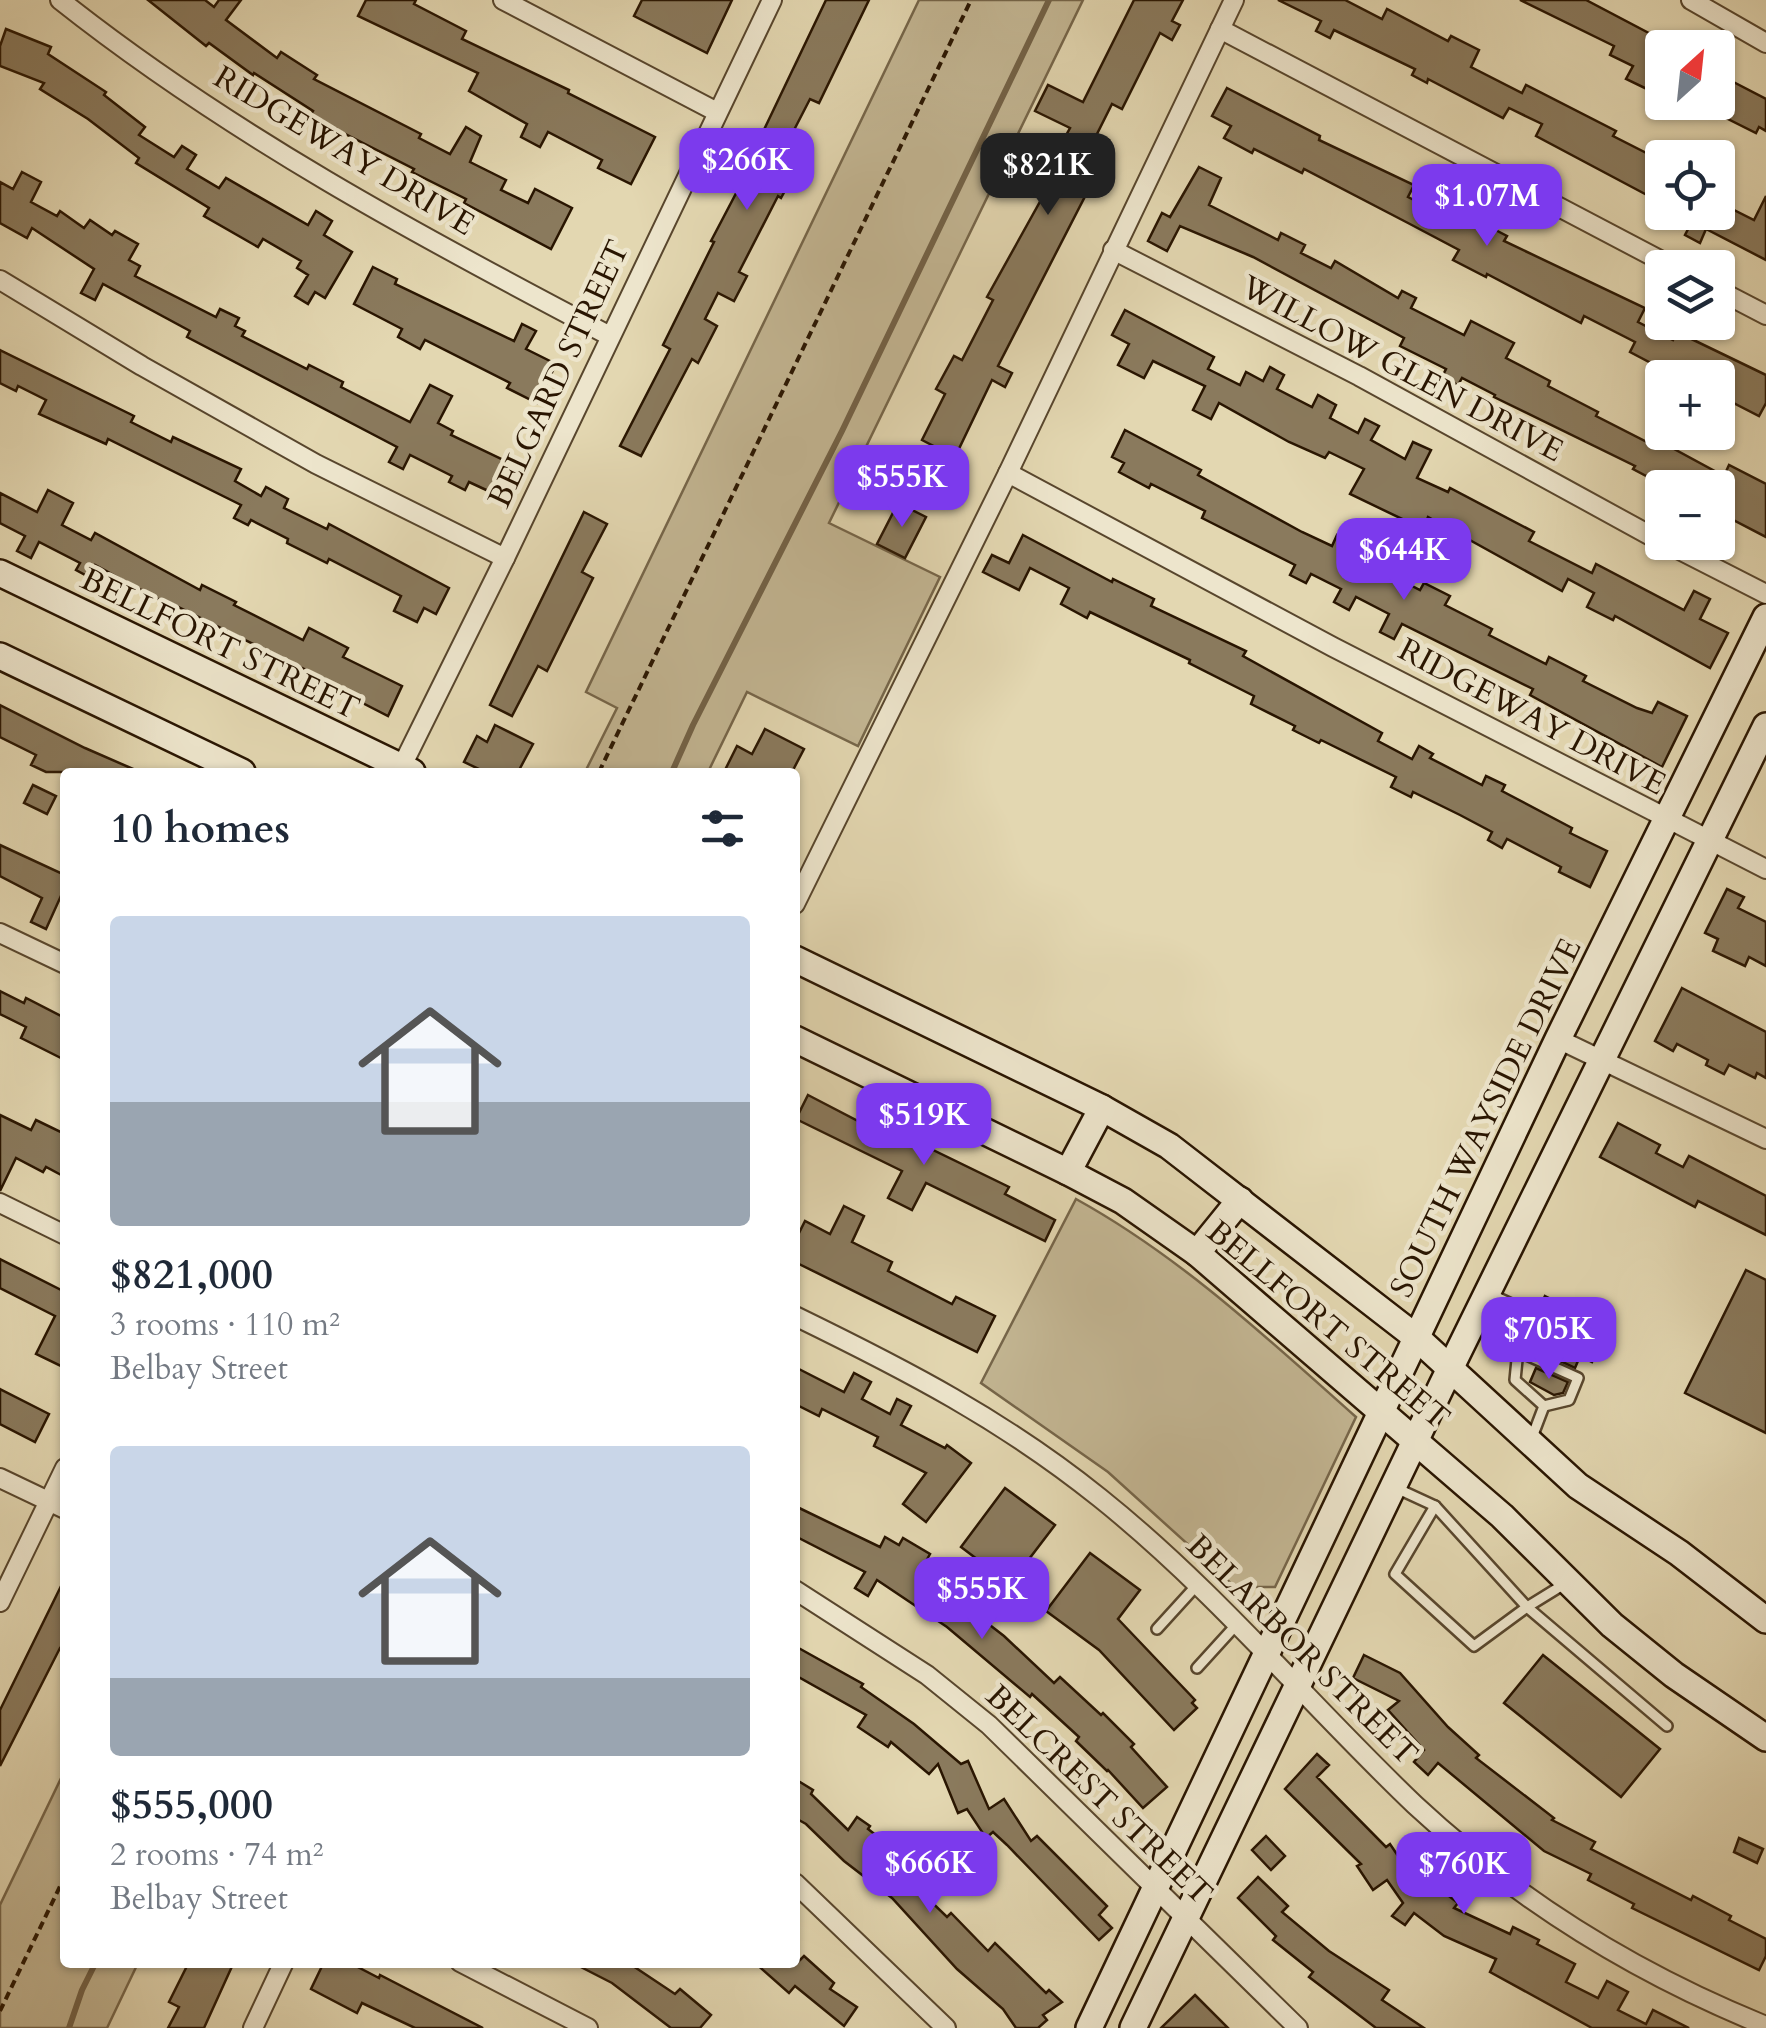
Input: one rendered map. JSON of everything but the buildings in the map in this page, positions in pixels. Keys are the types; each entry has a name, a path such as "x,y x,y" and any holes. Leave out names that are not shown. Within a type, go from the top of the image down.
{"main road":[{"name":"BELLFORT STREET","path":"0,573 398,768"},
{"name":"SOUTH WAYSIDE DRIVE","path":"1090,2028 1558,1039 1766,617"},
{"path":"0,656 234,768"},
{"path":"1134,2028 1416,1440 1766,726"},
{"name":"BELLFORT STREET","path":"800,961 1102,1108 1170,1146 1416,1338 1578,1486 1679,1553 1766,1620"},
{"name":"BELLFORT STREET","path":"800,1041 1068,1172 1122,1202 1197,1253 1502,1516 1612,1625 1674,1675 1766,1738"},
{"path":"1068,1172 1102,1108"},
{"path":"1197,1253 1240,1200"}],"street":[{"name":"RIDGEWAY DRIVE","path":"60,0 232,123 306,169 452,253 610,336"},
{"path":"503,0 717,112"},
{"name":"BELGARD STREET","path":"405,768 772,0"},
{"path":"800,894 1008,473 1234,0"},
{"path":"1691,0 1766,43"},
{"path":"1220,29 1645,252"},
{"name":"WILLOW GLEN DRIVE","path":"1113,250 1276,332 1645,532"},
{"path":"0,280 316,464 506,558"},
{"path":"1735,299 1766,315"},
{"name":"RIDGEWAY DRIVE","path":"1008,473 1766,870"},
{"name":"WILLOW GLEN DRIVE","path":"1699,560 1766,594"},
{"path":"0,933 60,962"},
{"path":"1558,1039 1766,1139"},
{"path":"0,1203 60,1232"},
{"name":"BELARBOR STREET","path":"800,1318 920,1376 985,1415 1100,1498 1268,1653 1416,1805 1526,1894 1594,1941 1655,1976 1766,2026"},
{"path":"0,1478 57,1505 0,1602"},
{"name":"BELCREST STREET","path":"800,1593 927,1675 989,1724 1298,2028"},
{"path":"800,1887 946,2028"},
{"path":"252,2028 281,1968"},
{"path":"472,1968 588,2028"}],"lane":[{"path":"1488,1293 1522,1309 1515,1380 1544,1406"},
{"path":"1518,1350 1578,1378 1568,1400 1544,1406"},
{"path":"1530,1442 1549,1393"},
{"path":"1394,1487 1435,1506 1527,1607 1667,1726"},
{"path":"1435,1506 1396,1574 1474,1646 1570,1581"},
{"path":"1157,1630 1196,1585"},
{"path":"1197,1668 1237,1624"}],"path":[{"path":"601,768 970,0"},
{"path":"0,2011 60,1886"}],"shaded area":[{"path":"919,0 1083,0 829,523 940,577 858,746 747,692 710,768 587,768 617,708 586,692"},
{"path":"1076,1199 1152,1246 1187,1273 1356,1417 1275,1587 1235,1587 1108,1472 981,1383"},
{"path":"60,1780 60,1968 136,1968 107,2028 0,2028 0,1905"}],"waterway":[{"path":"674,768 842,431 1049,0"},
{"path":"69,2028 93,1968"}]}
